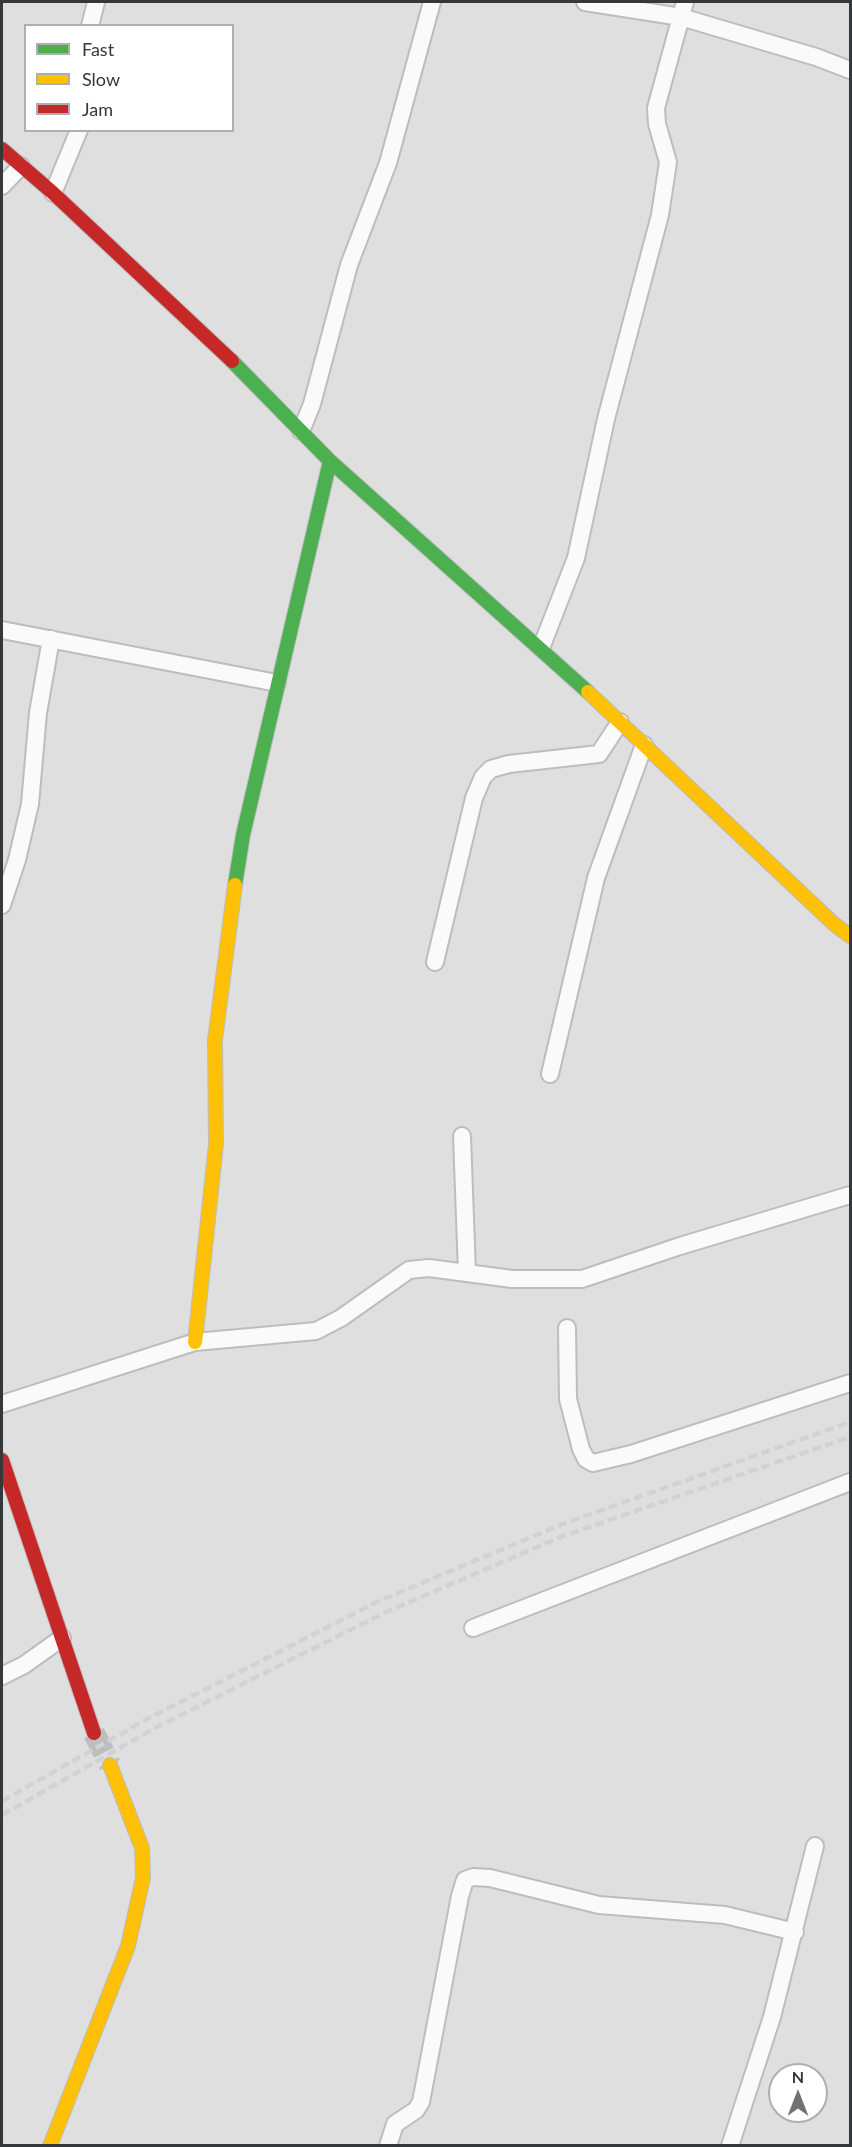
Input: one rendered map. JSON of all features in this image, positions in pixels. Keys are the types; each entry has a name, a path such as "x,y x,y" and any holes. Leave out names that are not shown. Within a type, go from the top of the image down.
{"street":[{"path":"90,24 96,2"},
{"path":"301,431 312,404 349,265 388,163 432,2"},
{"path":"585,2 683,9 850,70"},
{"path":"541,648 576,558 606,418 660,215 668,162 657,124 656,108 683,9"},
{"path":"53,193 78,132"},
{"path":"2,149 213,341 330,460 541,648 834,924 850,936"},
{"path":"2,186 21,166"},
{"path":"195,1342 216,1144 216,1040 221,977 243,835 330,460"},
{"path":"2,630 277,682"},
{"path":"2,904 17,860 30,804 38,713 51,639"},
{"path":"435,962 474,798 483,777 491,769 509,764 599,754 620,722"},
{"path":"550,1074 596,878 644,745"},
{"path":"462,1136 467,1273"},
{"path":"2,1404 195,1342 316,1330 341,1318 409,1270 422,1267 512,1279 582,1279 680,1246 850,1195"},
{"path":"567,1328 568,1399 581,1449 586,1459 593,1463 631,1454 850,1383"},
{"path":"2,1460 94,1733"},
{"path":"473,1628 850,1482"},
{"path":"2,1676 24,1665 62,1638"},
{"path":"50,2145 129,1946 143,1878 142,1848 110,1765"},
{"path":"730,2145 772,2017 815,1846"},
{"path":"388,2145 394,2124 416,2110 422,2102 460,1896 465,1880 473,1877 490,1878 600,1905 725,1914 795,1932"}],"tunnel":[{"path":"94,1733 110,1765"}],"railway":[{"path":"2,1801 149,1718 379,1601 560,1525 850,1422"},
{"path":"2,1815 155,1728 384,1613 563,1536 850,1437"}],"traffic: fast":[{"path":"232,361 330,461 588,692"},
{"path":"235,885 243,835 330,461"}],"traffic: slow":[{"path":"588,692 834,924 850,936"},
{"path":"195,1342 216,1144 215,1040 235,885"},
{"path":"50,2146 128,1946 143,1878 142,1848 110,1765"}],"traffic: jam":[{"path":"2,149 53,193 232,361"},
{"path":"2,1460 94,1733"}]}
